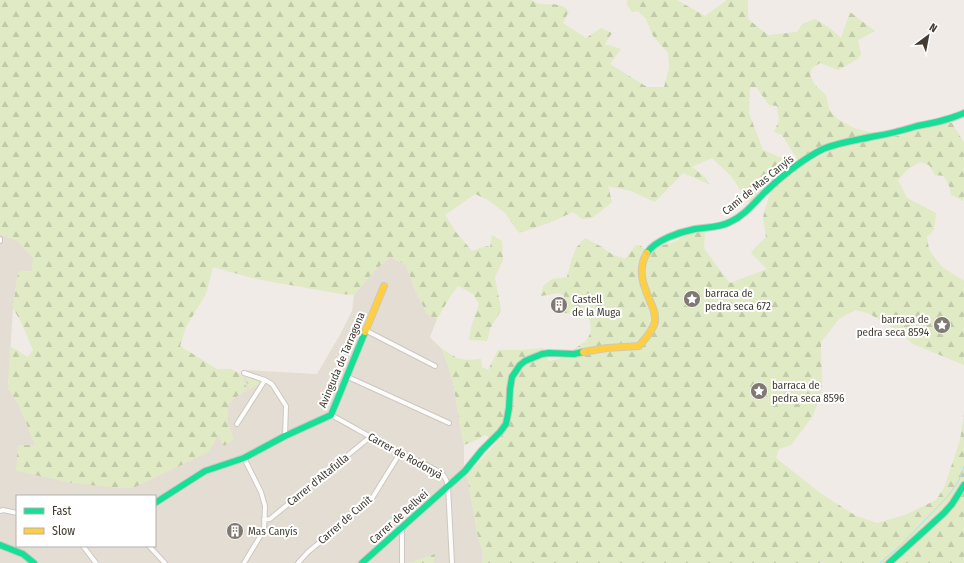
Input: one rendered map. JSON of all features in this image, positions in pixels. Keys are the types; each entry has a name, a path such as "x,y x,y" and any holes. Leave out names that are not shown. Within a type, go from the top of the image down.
{"street":[{"name":"Camí de Mas Canyís","path":"448,486 465,471 506,424 512,377 525,361 542,354 574,354 607,348 639,346 652,330 655,321 653,307 645,287 641,269 642,262 652,247 682,232 717,227 730,223 738,218 772,186 794,168 810,156 824,149 840,143 955,118 964,113"},
{"name":"Avinguda de Tarragona","path":"156,502 205,471 244,458 331,415 384,286"},
{"path":"365,330 435,366"},
{"path":"244,374 265,380 272,384 286,406 286,436"},
{"path":"348,376 449,423"},
{"path":"237,424 265,380"},
{"name":"Carrer de Rodonyà","path":"331,415 400,453 432,468 445,477 448,486 452,563"},
{"name":"Carrer d'Altafulla","path":"264,520 270,519 370,437"},
{"name":"Carrer de Cunit","path":"298,563 308,552 372,500 400,453"},
{"path":"244,458 261,492 265,506 264,530 244,563"},
{"path":"889,563 944,513 952,504 964,484"},
{"name":"Carrer de Bellvei","path":"362,563 448,486"},
{"path":"0,511 2,510 16,513"},
{"path":"402,528 402,563"},
{"path":"0,545 22,553 34,563"},
{"path":"84,547 96,563"},
{"path":"150,547 165,563"}],"shaded area":[{"path":"0,234 18,241 33,258 32,271 18,272 13,308 8,388 19,405 35,445 16,471 218,435 234,440 227,421 228,406 233,399 247,390 242,375 245,370 317,374 352,311 354,295 375,270 391,257 406,265 415,290 427,314 437,319 430,337 442,349 453,381 464,445 464,465 478,537 483,553 482,563 434,563 434,555 409,563 0,563"}],"green space":[{"path":"0,0 532,0 541,4 555,4 564,7 569,11 563,23 586,38 601,28 612,33 605,44 621,49 610,64 647,87 664,87 669,68 668,53 653,36 646,19 638,11 632,12 626,3 628,0 677,0 705,16 727,0 748,0 748,19 768,35 797,32 802,24 815,19 831,29 841,38 850,12 875,31 858,40 861,54 858,59 838,70 820,63 812,68 810,75 815,85 826,95 829,109 836,118 854,128 884,136 832,145 799,162 782,135 774,132 779,120 777,106 769,105 756,87 750,87 749,113 763,150 780,157 793,166 763,189 750,204 731,176 712,158 692,167 705,177 709,184 683,173 655,202 631,191 608,186 612,202 592,218 582,219 573,212 549,223 519,233 505,213 488,200 475,194 445,215 456,232 472,251 486,246 490,247 492,235 502,241 503,260 495,277 501,310 490,329 487,341 469,340 471,327 479,304 473,294 458,286 437,319 427,314 415,290 406,265 391,257 375,270 354,295 256,279 213,267 206,294 186,327 180,346 217,369 231,369 242,375 247,390 233,399 228,406 227,421 234,440 224,446 218,436 209,452 133,488 118,488 72,483 16,471 18,445 35,445 19,405 8,388 10,346 28,357 33,350 22,324 13,308 18,272 32,271 33,258 18,241 0,234"},
{"path":"936,123 952,123 964,143 964,201 951,195 950,188 944,176 935,175 929,165 920,162 908,169 898,180 907,198 936,213 934,230 927,236 929,250 942,267 964,281 964,365 913,344 895,329 868,313 855,310 839,319 821,342 822,389 813,416 791,445 779,449 776,458 819,492 856,516 877,523 905,515 936,500 944,488 960,440 964,414 964,563 482,563 483,553 478,537 467,475 497,442 485,435 464,445 453,381 442,349 457,358 467,360 481,359 482,367 488,370 498,350 543,348 549,361 559,359 586,341 591,332 590,321 585,314 563,313 564,295 558,293 541,296 543,286 552,279 567,277 576,248 585,238 613,255 625,259 636,245 641,246 647,251 674,242 688,234 705,232 704,248 730,283 767,269 751,253 766,237 763,217 771,189 804,164 835,148 903,135 913,130"},
{"path":"245,374 264,381 249,390"},
{"path":"435,554 434,563 409,563"}],"waterway":[{"path":"880,563 901,545 949,495 959,480 964,466"}],"traffic: fast":[{"path":"647,253 656,244 675,234 722,225 735,219 753,205 785,174 799,163 823,149 842,143 892,133 953,118 964,113"},
{"path":"156,502 205,471 244,458 285,436 331,415 365,332"},
{"path":"362,563 465,471 482,450 500,432 506,424 512,377 520,365 525,361 542,354 574,354 583,352"},
{"path":"889,563 944,513 952,504 964,485"},
{"path":"0,545 23,554 34,563"}],"traffic: slow":[{"path":"583,352 607,348 639,346 654,326 655,316 642,277 642,265 647,253"},
{"path":"365,332 384,286"}],"place":[{"name":"barraca de pedra seca 672","path":"692,299"},
{"name":"Castell de la Muga","path":"559,305"},
{"name":"barraca de pedra seca 8594","path":"942,325"},
{"name":"barraca de pedra seca 8596","path":"759,391"},
{"name":"Mas Canyís","path":"235,531"}]}
